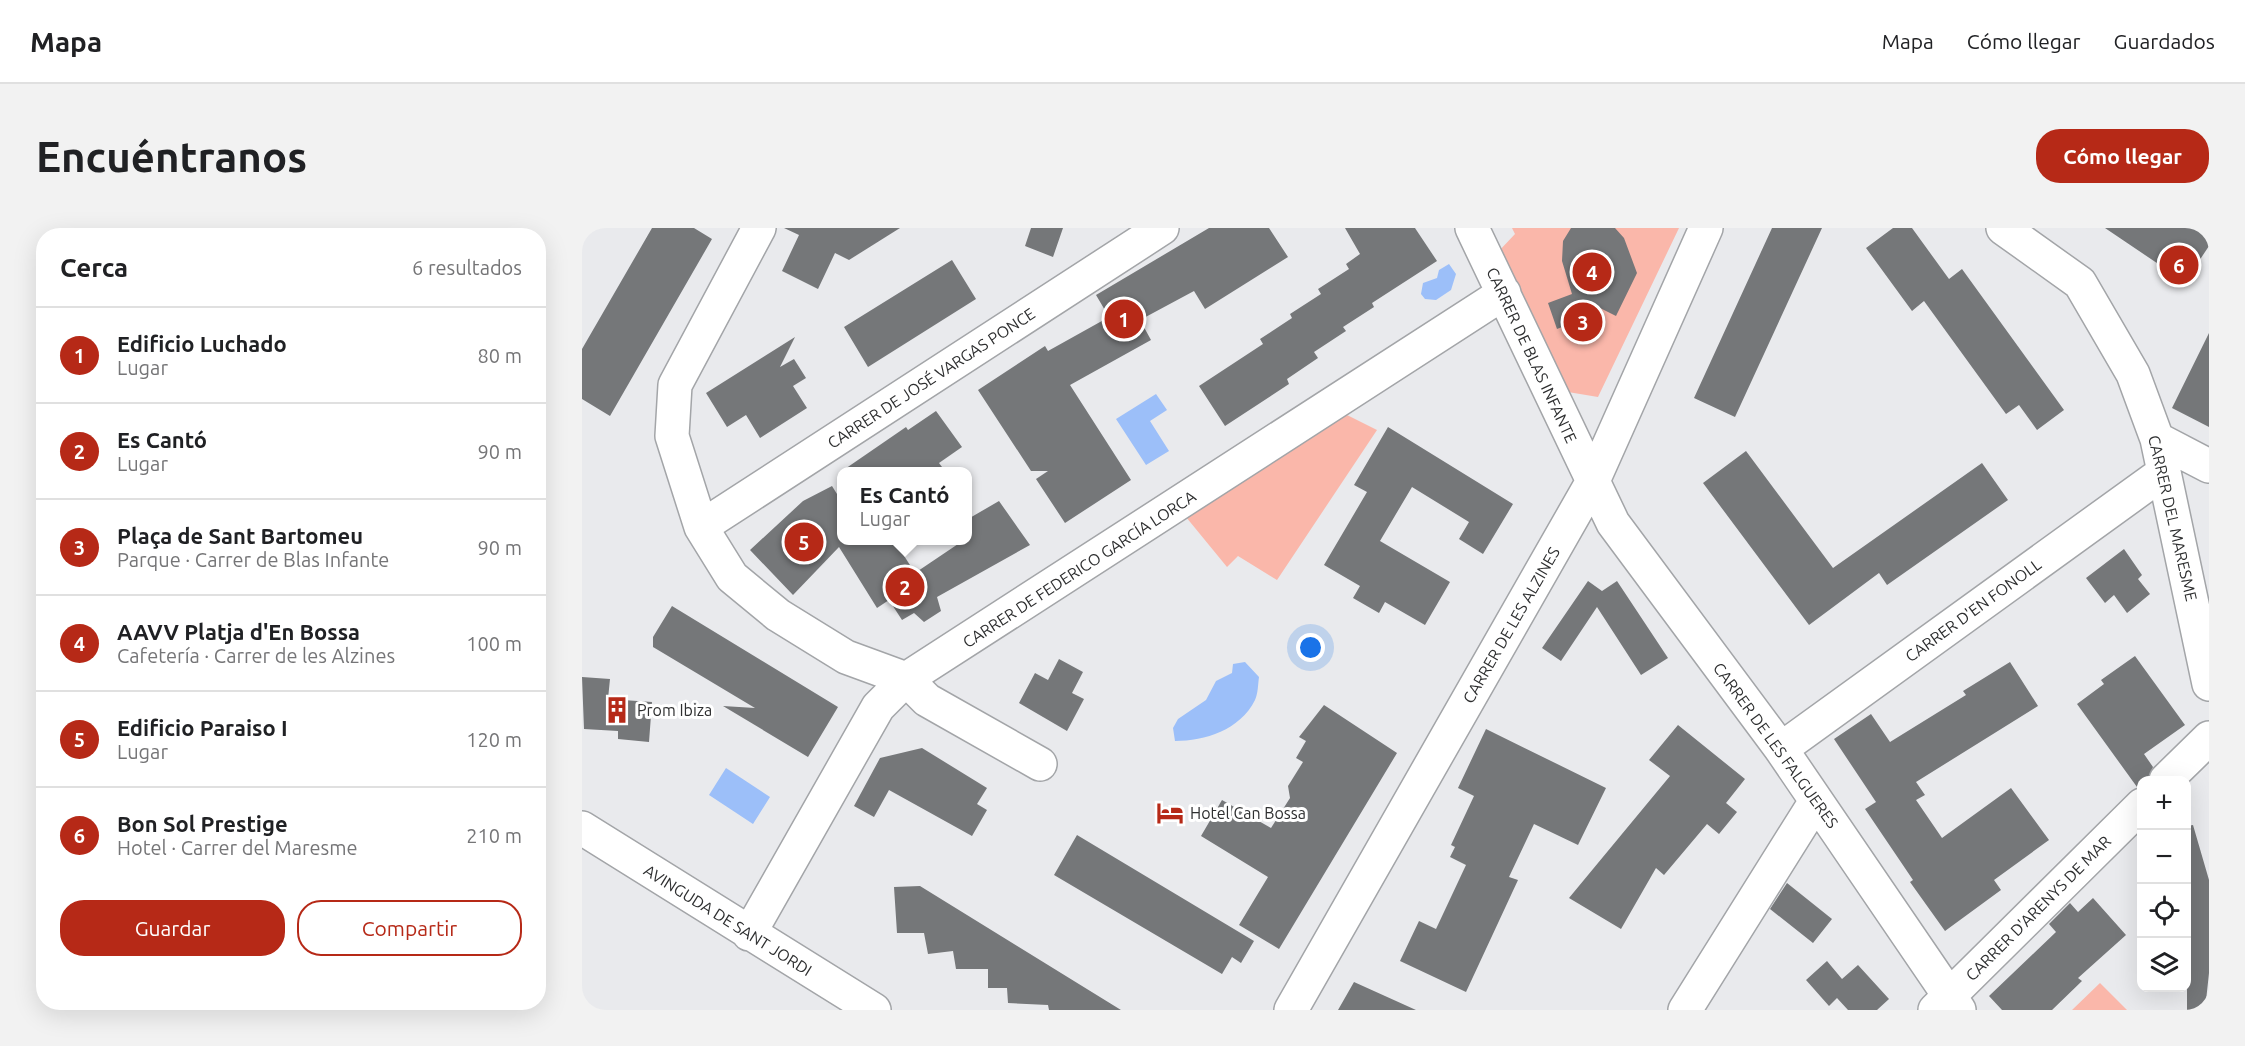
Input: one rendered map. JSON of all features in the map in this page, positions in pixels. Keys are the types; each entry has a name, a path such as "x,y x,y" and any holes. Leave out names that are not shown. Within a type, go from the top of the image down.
{"street":[{"path":"759,228 675,385 672,436 701,527 732,577 778,615 846,657 906,678 927,700 1040,764"},
{"name":"CARRER DE JOSÉ VARGAS PONCE","path":"701,527 1162,228"},
{"name":"CARRER DE BLAS INFANTE","path":"1472,228 1593,481"},
{"name":"CARRER DE LES ALZINES","path":"1291,1010 1593,481 1706,228"},
{"name":"CARRER DEL MARESME","path":"2003,228 2080,283 2133,374 2157,439 2209,684"},
{"name":"CARRER DE FEDERICO GARCÍA LORCA","path":"749,934 878,706 906,678 1504,293"},
{"path":"2157,439 2209,466"},
{"name":"CARRER D'EN FONOLL","path":"1781,749 2164,472"},
{"name":"CARRER DE LES FALGUERES","path":"1593,481 1613,524 1781,749 1948,1005"},
{"path":"2170,776 2209,738"},
{"path":"1685,1010 1816,801"},
{"name":"CARRER D'ARENYS DE MAR","path":"1948,1005 2137,810"},
{"name":"AVINGUDA DE SANT JORDI","path":"582,828 874,1010"}],"shaded area":[{"path":"1512,228 1679,228 1598,397 1568,392 1498,252 1515,234"},
{"path":"1345,414 1377,430 1277,580 1238,556 1227,567 1186,517"},
{"path":"2100,983 2127,1010 2072,1010"}],"water":[{"path":"1449,264 1456,274 1451,290 1436,300 1425,299 1421,294 1423,283 1437,278 1439,270"},
{"path":"1156,394 1167,410 1150,421 1169,451 1146,465 1116,419"},
{"path":"1245,662 1259,677 1256,698 1248,710 1240,719 1221,732 1198,739 1175,741 1173,728 1178,719 1206,700 1216,681 1232,673 1233,664"},
{"path":"726,768 770,797 753,824 709,795"}],"building":[{"path":"652,228 694,228 712,239 610,416 582,399 582,349"},
{"path":"784,228 900,228 849,260 835,253 818,289 782,271 799,235"},
{"path":"1031,228 1063,228 1053,257 1025,246"},
{"path":"1209,228 1269,228 1288,257 1205,309 1194,291 1140,320 1151,340 1070,385 1131,480 1065,523 1036,479 1048,471 1031,471 978,390 1045,346 1048,351 1109,317 1096,295"},
{"path":"1345,228 1415,228 1437,261 1372,303 1374,307 1343,327 1346,331 1314,352 1318,358 1287,379 1289,384 1225,426 1199,386 1263,344 1260,339 1292,318 1290,314 1321,294 1318,289 1349,269 1346,264 1360,254"},
{"path":"1571,228 1615,228 1624,238 1637,273 1616,316 1598,307 1588,326 1577,321 1557,329 1548,303 1572,294 1562,261 1563,241"},
{"path":"1772,228 1822,228 1735,417 1694,398"},
{"path":"1893,228 1912,228 1949,279 1962,269 2064,410 2037,430 2019,405 2006,414 1924,301 1912,311 1866,248"},
{"path":"2105,228 2199,228 2209,235 2209,246 2185,282"},
{"path":"952,260 976,299 868,367 844,327"},
{"path":"2209,333 2209,427 2172,408"},
{"path":"795,337 780,367 794,359 806,378 793,386 807,408 760,438 746,415 727,427 706,393"},
{"path":"936,411 962,447 939,463 942,467 848,467 906,427 908,430"},
{"path":"1388,427 1513,504 1483,554 1459,539 1469,522 1412,487 1380,541 1450,582 1425,625 1385,602 1379,613 1353,598 1360,586 1324,565 1367,492 1354,485"},
{"path":"1746,451 1833,568 1982,463 2008,500 1887,585 1879,573 1809,625 1703,483"},
{"path":"832,486 837,494 837,545 897,545 915,573 957,545 972,545 972,517 999,501 1030,545 937,597 941,611 924,622 914,613 902,620 889,600 877,608 839,547 793,595 750,550 803,501"},
{"path":"2124,549 2142,575 2138,579 2150,594 2127,613 2114,595 2105,603 2086,578"},
{"path":"1588,581 1602,591 1617,581 1668,658 1641,675 1597,607 1561,661 1542,648"},
{"path":"672,606 838,707 808,757 723,706 755,708 653,647 653,637"},
{"path":"2135,656 2185,725 2144,754 2153,767 2149,776 2137,776 2137,787 2077,704 2104,684 2101,680"},
{"path":"1059,659 1083,672 1072,693 1084,699 1067,731 1019,703 1035,673 1048,680"},
{"path":"2010,662 2038,706 1916,782 1925,795 1916,800 1942,838 2011,788 2049,840 1994,880 2001,890 1945,931 1910,882 1913,880 1865,809 1876,802 1834,739 1871,714 1890,742 1966,695 1963,691"},
{"name":"Prom Ibiza","path":"582,677 610,679 608,699 652,702 649,742 618,739 618,731 584,729"},
{"path":"1324,705 1397,753 1279,949 1239,925 1268,877 1201,836 1222,800 1271,828 1290,798 1288,786 1303,762 1296,758 1306,741 1299,737"},
{"path":"1678,725 1745,779 1726,803 1737,812 1719,834 1707,824 1664,875 1656,868 1621,929 1569,898 1670,776 1649,760"},
{"path":"1486,729 1606,788 1578,845 1534,824 1509,877 1518,880 1466,992 1400,961 1419,921 1436,929 1466,865 1450,857 1455,847 1451,845 1474,796 1458,788"},
{"path":"922,748 987,788 977,804 987,810 972,836 889,790 874,817 854,806 880,758"},
{"path":"2191,825 2193,825 2209,880 2209,973 2205,1010 2187,1010 2187,992 2191,992"},
{"path":"1077,835 1254,941 1241,963 1232,957 1222,974 1054,875"},
{"path":"1787,883 1832,919 1813,943 1770,909"},
{"path":"920,886 1121,1010 1049,1010 1048,1005 1008,1003 1007,988 988,988 988,969 956,969 953,951 928,954 924,933 897,933 894,887"},
{"path":"2093,898 2126,935 2078,978 2082,981 2052,1010 2002,1010 1989,996 2056,932 2049,924 2070,903 2078,912"},
{"path":"1827,961 1842,979 1858,965 1889,999 1877,1010 1848,1010 1837,998 1829,1006 1806,980"},
{"path":"1354,982 1416,1010 1338,1010"}],"place":[{"name":"Bon Sol Prestige","path":"2179,265"},
{"name":"AAVV Platja d'En Bossa","path":"1592,272"},
{"name":"Edificio Luchado","path":"1124,319"},
{"name":"Plaça de Sant Bartomeu","path":"1583,322"},
{"name":"Edificio Paraiso I","path":"804,542"},
{"name":"Es Cantó","path":"905,587"},
{"name":"Prom Ibiza","path":"617,710"},
{"name":"Hotel Can Bossa","path":"1170,813"}]}
